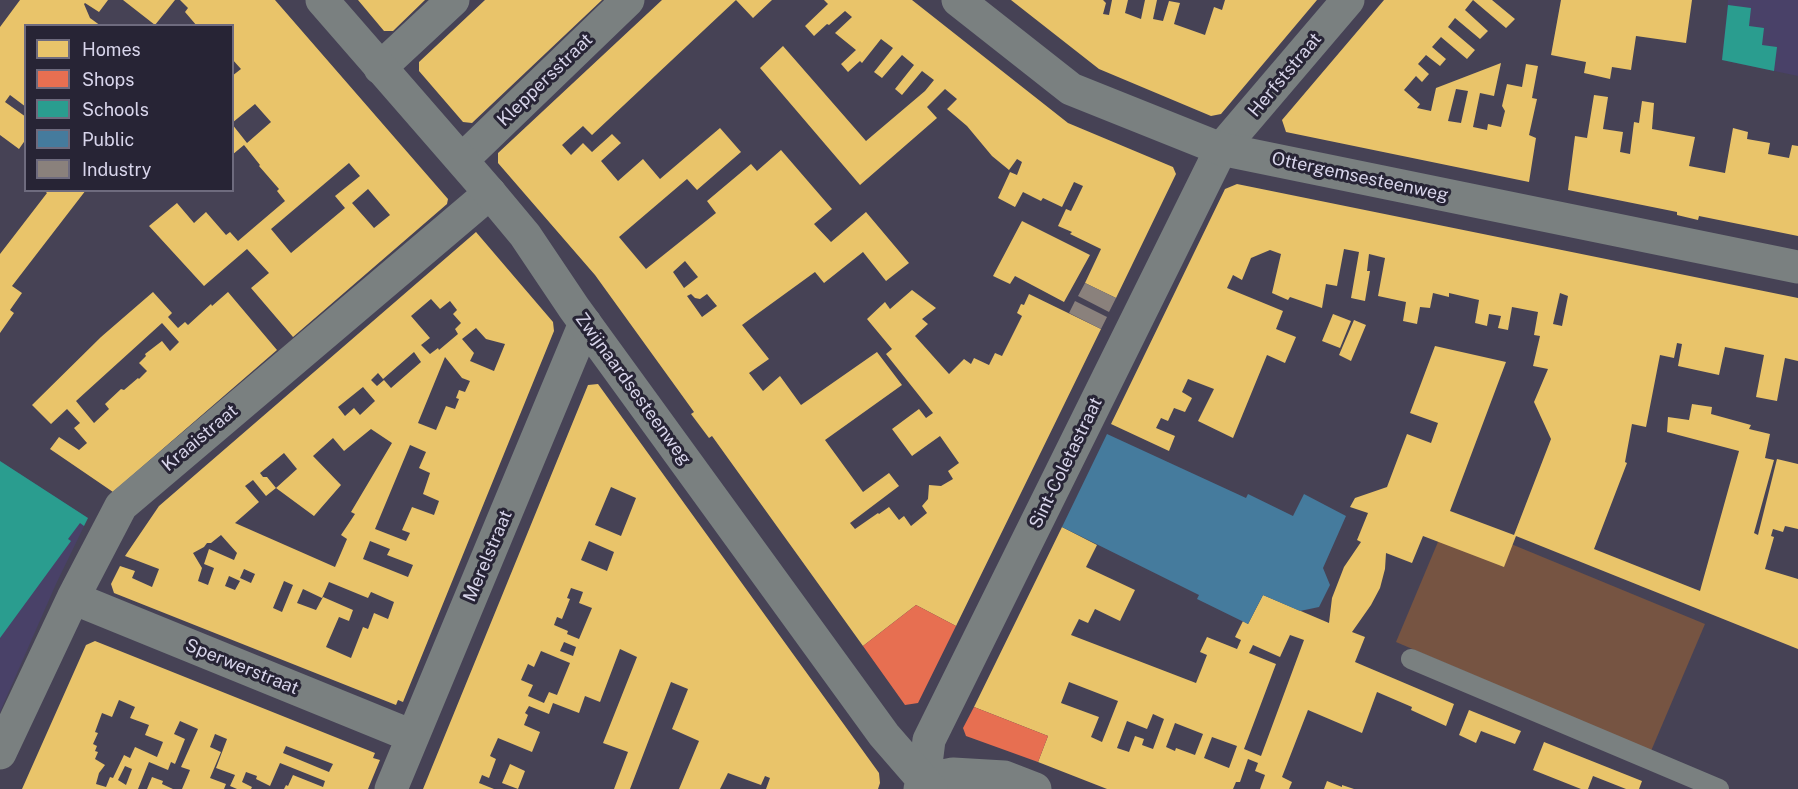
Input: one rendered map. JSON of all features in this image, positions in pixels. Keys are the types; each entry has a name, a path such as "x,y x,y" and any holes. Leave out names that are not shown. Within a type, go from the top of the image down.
{"street":[{"name":"Zwijnaardsesteenweg","path":"322,0 525,236 585,323 884,735 925,786"},
{"path":"380,68 453,0"},
{"name":"Kleppersstraat","path":"462,160 628,0"},
{"name":"Ottergemsesteenweg","path":"958,0 1071,89 1221,149 1798,267"},
{"name":"Herfststraat","path":"1221,149 1348,0"},
{"name":"Sint-Coletastraat","path":"925,786 929,740 1221,149"},
{"name":"Kraaistraat","path":"0,753 73,598 121,506 490,193"},
{"name":"Merelstraat","path":"391,789 585,323"},
{"name":"Sperwerstraat","path":"73,598 412,736"},
{"path":"925,786 952,774 1004,777 1035,789"}],"lane":[{"path":"1411,659 1719,789"}],"shaded area":[{"path":"1728,0 1798,0 1798,76 1722,60"},
{"path":"0,461 88,518 56,584 0,712"},
{"path":"1448,518 1705,624 1651,751 1396,642"}],"building: Homes":[{"path":"20,0 108,0 99,12 84,4 90,18 98,24 24,24 24,106 10,95 5,102 24,116 24,142 19,149 0,135 0,27"},
{"path":"123,0 175,0 154,24"},
{"path":"180,0 275,0 448,199 447,204 293,337 251,288 269,273 247,249 204,286 149,226 177,203 194,223 206,212 226,235 230,232 238,241 285,201 277,191 279,189 244,145 234,153 234,127 247,143 271,122 255,104 234,121 234,74 241,69 234,61 234,24 195,24 185,12 188,8","holes":["349,163 360,176 335,196 345,208 291,253 271,229","368,189 390,215 374,228 352,203"]},
{"path":"358,0 425,0 393,31 384,31"},
{"path":"485,0 602,0 472,123 463,122 419,71 419,62"},
{"path":"662,0 736,0 592,135 583,126 562,145 571,155 583,143 592,152 612,134 621,143 601,161 618,181 643,159 660,179 720,128 741,152 697,190 687,179 619,237 646,269 716,213 707,201 751,164 757,171 781,150 832,209 814,224 831,242 866,212 909,263 886,281 863,252 824,283 815,272 742,325 769,359 749,373 763,391 780,376 801,405 877,352 902,385 825,440 863,492 889,473 899,486 850,523 855,529 889,507 899,520 904,516 911,526 927,513 922,506 928,499 929,485 941,486 953,479 948,471 959,463 940,436 912,456 892,429 919,409 926,418 933,413 886,354 892,349 867,319 885,302 890,309 912,290 936,308 922,319 928,324 915,336 949,374 964,359 971,364 974,358 989,365 995,353 1002,356 1022,316 1017,313 1029,294 1101,329 956,626 916,605 863,646 712,436 709,438 691,414 694,412 595,275 498,163 498,153","holes":["685,261 698,277 684,288 673,272","691,294 700,299 707,294 717,306 702,317 687,296"]},
{"path":"736,0 772,0 753,18"},
{"path":"824,0 912,0 1068,123 1173,167 1176,174 1116,298 1085,283 1101,249 1058,226 1066,209 1071,211 1083,186 1074,182 1062,207 1043,198 1041,201 1023,192 1015,207 998,198 1010,172 1017,175 1022,162 1017,159 1009,170 992,156 967,126 947,109 957,99 945,89 927,107 937,118 860,185 760,68 783,46 866,141 925,91 934,80 922,71 902,95 895,89 914,65 902,55 882,78 874,72 893,48 881,39 862,63 860,61 848,72 841,64 856,50 835,33 852,17 845,11 814,36 805,26 828,4"},
{"path":"1011,0 1103,0 1106,3 1103,14 1109,15 1112,0 1128,0 1125,13 1141,19 1145,0 1157,0 1153,19 1163,21 1169,1 1180,3 1174,24 1205,35 1214,7 1222,10 1225,0 1317,0 1221,114 1211,116 1099,69"},
{"path":"1384,0 1473,0 1465,10 1488,31 1480,39 1455,18 1448,27 1475,50 1467,59 1441,37 1432,47 1446,59 1440,66 1426,55 1418,64 1429,74 1422,82 1416,76 1404,90 1420,104 1417,108 1431,111 1436,88 1501,63 1494,96 1480,93 1473,127 1487,130 1488,124 1501,127 1505,111 1502,106 1507,84 1522,87 1526,64 1538,66 1532,98 1537,99 1529,135 1536,138 1529,182 1286,132 1282,120","holes":["1456,89 1468,91 1461,123 1448,121"]},
{"path":"1473,0 1492,0 1515,19 1506,28"},
{"path":"1561,0 1692,0 1686,43 1636,36 1631,70 1612,67 1610,79 1584,73 1586,62 1551,55"},
{"path":"1594,95 1608,97 1603,129 1623,132 1620,152 1630,154 1634,122 1639,123 1642,101 1654,103 1652,129 1695,137 1689,166 1725,173 1733,128 1748,132 1747,139 1770,143 1768,154 1789,158 1792,145 1798,146 1798,236 1699,216 1698,220 1677,215 1677,212 1568,190 1575,136 1587,138"},
{"path":"1237,184 1798,298 1798,361 1785,358 1777,401 1756,397 1764,355 1725,347 1719,375 1678,366 1682,344 1677,343 1674,358 1660,355 1646,427 1632,424 1625,462 1627,463 1594,549 1700,591 1739,451 1667,432 1668,417 1689,420 1692,404 1712,407 1711,414 1751,425 1749,429 1770,434 1765,458 1774,460 1754,533 1758,535 1777,459 1798,464 1798,529 1785,526 1783,532 1773,529 1771,536 1774,537 1765,569 1798,579 1798,649 1516,536 1504,567 1423,536 1412,563 1386,553 1380,588 1352,632 1365,637 1355,662 1454,704 1446,726 1411,710 1412,707 1377,692 1362,733 1308,710 1282,777 1292,782 1289,789 1260,789 1265,775 1255,771 1258,763 1248,759 1240,782 1236,782 1233,789 1107,789 1038,762 1048,736 974,707 1062,527 1097,545 1086,567 1135,590 1120,621 1095,609 1088,623 1079,619 1071,635 1196,683 1207,655 1200,652 1207,637 1237,649 1241,640 1235,637 1243,621 1248,624 1263,595 1329,623 1332,598 1344,567 1361,542 1357,540 1368,513 1350,507 1355,498 1387,487 1407,434 1431,443 1438,423 1410,413 1435,346 1506,362 1450,511 1514,535 1551,439 1534,402 1548,369 1533,366 1540,336 1534,335 1538,312 1512,307 1508,330 1498,328 1501,316 1489,314 1487,326 1475,323 1479,300 1449,293 1449,297 1433,293 1430,308 1420,307 1417,324 1403,321 1406,302 1378,296 1385,258 1369,254 1367,271 1370,271 1365,301 1351,298 1359,252 1344,249 1337,286 1326,284 1322,308 1290,297 1288,300 1272,293 1281,254 1270,250 1251,258 1242,280 1233,275 1227,288 1283,311 1276,329 1296,337 1285,363 1267,355 1233,438 1198,421 1214,389 1188,379 1182,392 1192,398 1185,412 1174,408 1168,421 1161,418 1156,428 1175,436 1169,451 1111,424 1225,189","holes":["1560,293 1568,296 1562,326 1553,324","1290,635 1304,640 1261,756 1244,749 1276,664 1249,653 1253,645 1280,657","1069,682 1118,701 1102,742 1091,737 1099,717 1061,703","1153,714 1164,719 1153,749 1142,745 1144,739 1135,736 1129,752 1117,748 1127,721 1147,729","1175,723 1203,734 1195,755 1176,748 1175,751 1166,747","1212,737 1237,746 1229,768 1204,758"]},
{"path":"84,192 12,286 22,293 10,310 14,313 0,333 0,254 47,193"},
{"path":"1022,221 1090,255 1064,302 1015,276 1010,284 993,276"},
{"path":"476,232 553,322 554,331 403,702 398,700 396,705 114,593 111,584 120,566 135,571 132,578 152,587 159,569 125,556 159,506","holes":["431,299 440,309 450,301 457,310 453,314 461,323 455,329 458,334 439,350 438,348 430,354 421,345 430,338 411,316","476,328 486,339 505,344 494,371 470,361 474,353 462,339","414,352 421,362 391,388 384,380 377,386 371,380 378,373 383,379","445,357 462,378 470,381 465,392 459,390 456,398 459,399 455,409 446,406 436,430 418,423","363,387 375,401 360,415 354,408 345,416 338,407","371,429 392,443 351,512 355,514 341,535 347,539 335,567 235,523 259,502 245,486 253,480 266,496 276,488 314,516 341,485 313,456 333,438 344,451","410,445 426,452 419,468 430,473 423,494 439,501 434,515 412,507 402,530 410,533 406,541 375,529","284,453 297,469 276,488 267,477 263,477 260,473","221,535 237,553 234,560 209,549 204,564 214,568 208,585 198,581 202,568 193,553","370,541 390,549 387,555 413,565 408,577 363,559","244,569 255,574 251,583 240,578","229,576 240,581 235,590 225,586","284,581 293,585 282,612 273,608","329,582 368,598 371,592 394,602 388,619 374,613 368,629 363,627 351,658 326,647 339,617 349,621 353,610 323,597 316,610 297,603 303,589 322,598"]},
{"path":"153,292 172,313 168,317 178,328 185,322 188,325 228,292 277,350 113,492 50,449 59,437 79,450 87,443 74,428 80,423 67,409 51,424 32,405 101,337","holes":["162,323 179,342 170,351 162,341 145,354 146,356 139,363 147,371 124,390 121,389 105,404 109,409 94,423 76,401"]},
{"path":"1333,314 1351,321 1340,348 1322,341"},
{"path":"1354,320 1366,325 1351,361 1339,355"},
{"path":"598,384 879,773 878,789 766,789 770,778 765,776 761,785 728,773 720,789 679,789 699,741 672,729 688,689 671,682 630,789 614,789 628,752 603,743 637,657 620,649 600,702 585,696 579,713 553,703 549,714 529,706 525,713 528,715 524,725 540,732 532,752 498,738 490,756 496,759 489,778 482,775 479,783 494,789 423,789 588,385","holes":["611,487 636,498 621,536 595,525","589,541 614,552 607,571 581,560","571,588 583,592 579,603 592,608 579,639 554,625 557,617 562,619 570,599 567,598","564,642 576,647 573,656 560,651","541,651 570,663 557,695 549,692 544,703 528,696 533,685 521,680 528,664 534,667"]},
{"path":"95,641 375,753 373,758 380,760 368,789 284,789 293,775 323,787 325,781 280,763 270,786 256,779 257,776 246,772 242,782 252,787 251,789 237,789 230,786 235,775 216,768 227,739 215,734 210,747 221,752 210,778 226,784 224,789 182,789 190,770 181,767 198,729 180,721 174,734 185,739 175,764 171,762 168,770 149,762 138,789 22,789 86,645","holes":["119,700 135,707 130,718 149,725 145,735 163,742 157,757 135,747 130,758 124,755 106,787 96,784 99,773 105,765 95,759 98,752 95,751 97,746 93,744 102,713 112,717","286,746 333,764 329,772 283,753","125,766 132,769 126,785 118,780"]},
{"path":"1469,710 1521,731 1515,744 1481,731 1476,743 1459,735"},
{"path":"1544,742 1642,781 1639,789 1626,789 1593,776 1588,789 1581,789 1533,770"},
{"path":"510,764 525,771 518,789 502,783"},
{"path":"152,777 163,781 162,784 173,789 147,789"},
{"path":"1327,781 1342,787 1342,785 1354,789 1324,789"}],"building: Shops":[{"path":"916,605 956,626 918,703 905,705 863,646"},
{"path":"974,707 1048,736 1038,762 966,736 963,728"}],"building: Schools":[{"path":"1728,5 1751,8 1749,26 1764,28 1762,45 1777,47 1774,71 1722,60"},
{"path":"0,461 88,518 84,526 80,523 68,539 71,541 0,638"}],"building: Public":[{"path":"1107,434 1246,498 1248,494 1293,516 1304,494 1346,516 1323,568 1330,585 1319,607 1300,611 1263,595 1248,624 1197,599 1199,595 1062,527"}],"building: Industry":[{"path":"1085,283 1116,298 1109,312 1078,296"},
{"path":"1075,301 1107,317 1101,329 1069,313"}]}
